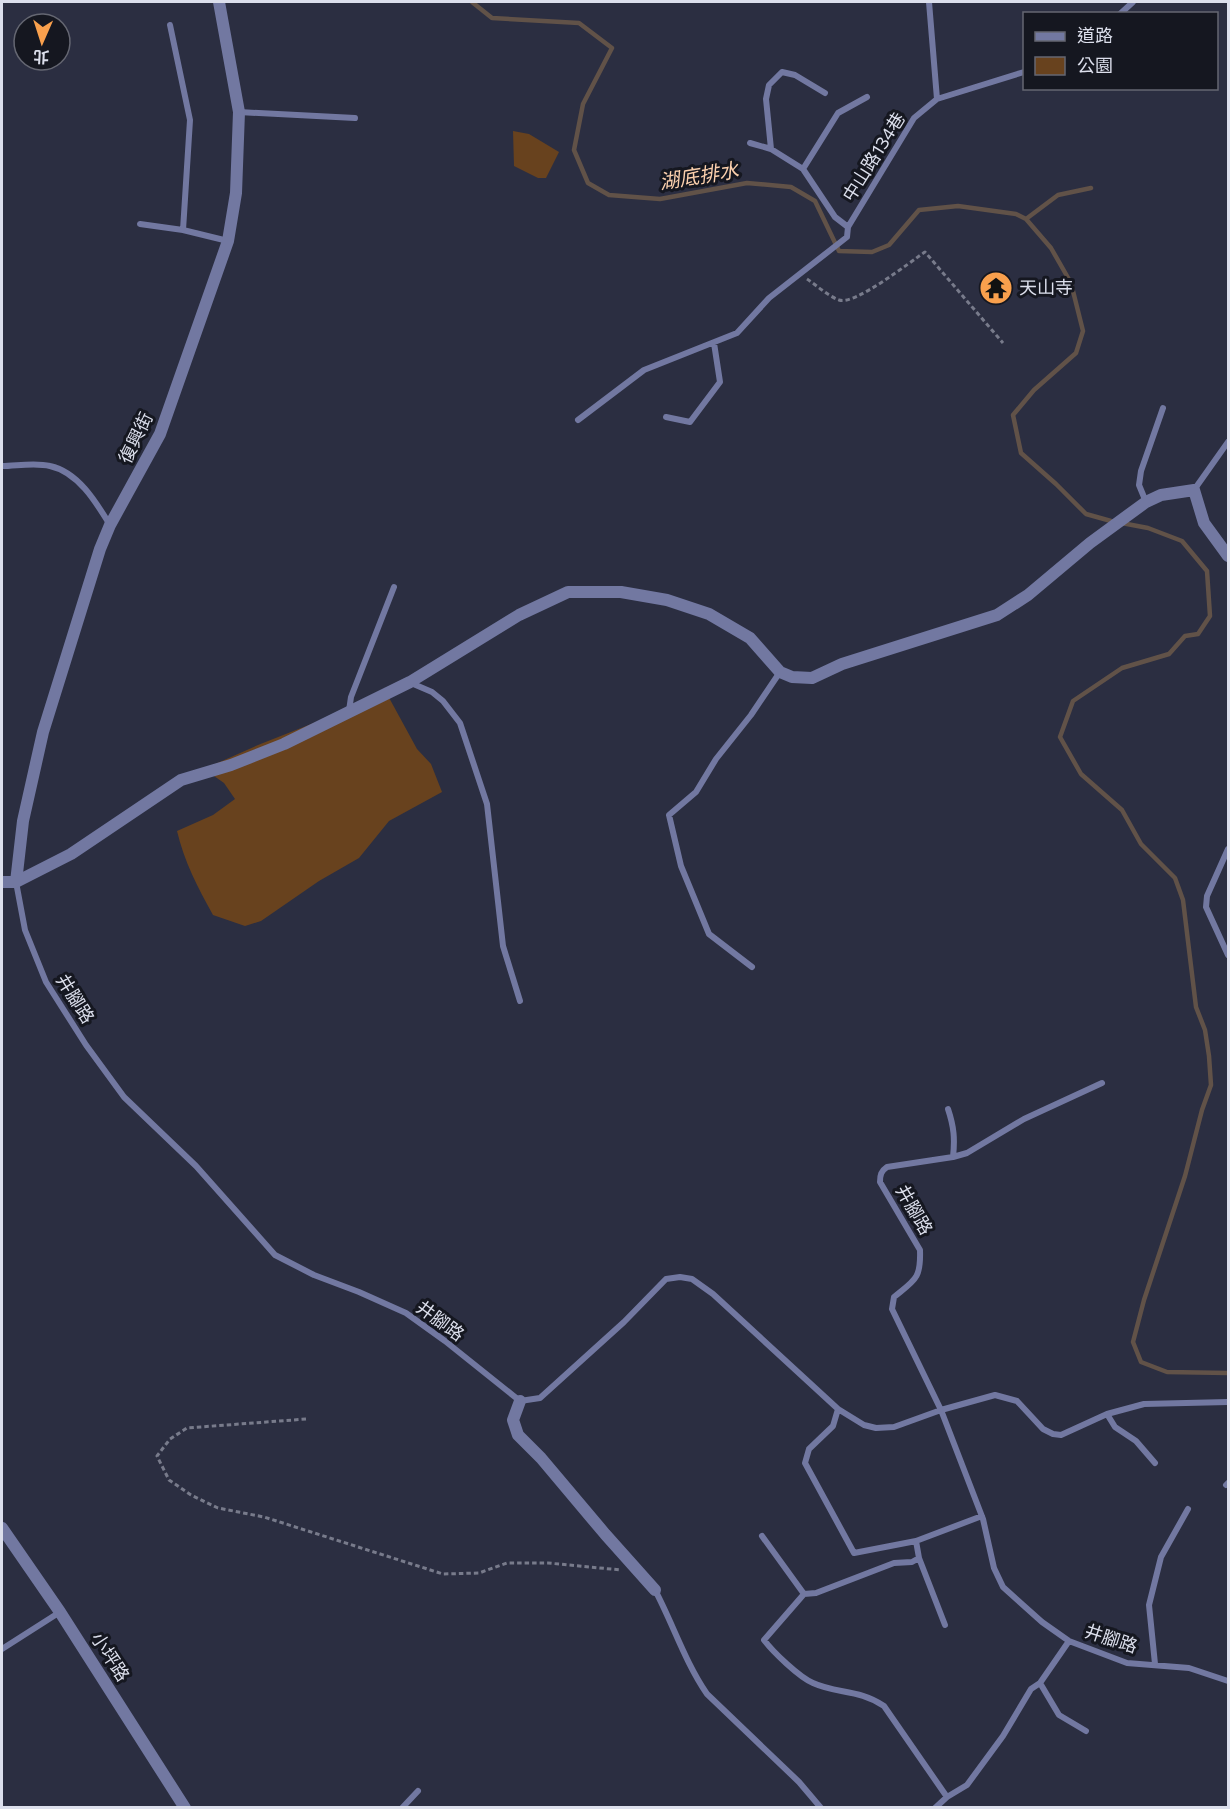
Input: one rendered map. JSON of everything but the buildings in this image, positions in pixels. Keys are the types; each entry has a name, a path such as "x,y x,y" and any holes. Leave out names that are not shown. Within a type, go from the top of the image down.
{"street":[{"name":"復興街","path":"16,882 23,821 43,732 100,549 110,525 160,434 228,241 236,193 239,112 219,2"},
{"path":"2,882 16,882 71,854 181,780 231,765 284,744 410,682 519,615 568,591 621,592 667,600 710,614 750,638 780,672 792,678 812,678 842,664 997,615 1028,595 1090,543 1146,502 1161,495 1194,490 1204,523 1228,556"},
{"path":"520,1401 513,1420 518,1435 541,1458 655,1590"},
{"name":"小坪路","path":"2,1528 60,1612 185,1808"}],"lane":[{"path":"929,2 936,99"},
{"path":"170,25 190,120 183,230"},
{"path":"771,149 766,99 769,85 782,72 795,75 825,93"},
{"name":"中山路134巷","path":"799,274 847,237 848,227 914,118 936,99 1023,72"},
{"path":"803,169 838,113 867,96"},
{"path":"239,112 355,118"},
{"path":"750,143 771,149 803,169 836,217 848,227"},
{"path":"140,224 183,230 228,241"},
{"path":"578,420 644,370 737,333 769,298 799,274"},
{"path":"666,417 690,422 720,382 714,344"},
{"path":"1146,502 1139,484 1141,471 1163,408"},
{"path":"1194,490 1228,442"},
{"path":"2,466 49,465 75,478 110,525"},
{"path":"349,712 351,697 394,587"},
{"path":"753,967 709,934 681,867 669,815 696,792 716,759 751,715 780,672"},
{"path":"410,682 432,692 443,701 460,723 487,804 503,946 520,1001"},
{"path":"1228,849 1207,896 1206,907 1228,955"},
{"name":"井腳路","path":"16,882 25,930 46,982 86,1045 124,1097 196,1166 274,1255 314,1275 359,1292 406,1314 445,1341 520,1401"},
{"name":"井腳路","path":"1102,1083 1024,1119 953,1158 887,1167 880,1176 880,1182 920,1250 921,1261 915,1280 894,1297 892,1309 941,1410 982,1516 994,1568 1004,1587 1035,1616 1069,1641 1127,1663 1190,1668 1228,1681"},
{"path":"948,1109 954,1125 953,1158"},
{"path":"520,1401 540,1398 624,1322 666,1279 680,1277 692,1279 713,1294 838,1409 864,1425 876,1428 894,1427 941,1410 995,1395 1017,1401 1042,1429 1061,1435 1107,1414 1144,1404 1228,1402"},
{"path":"838,1409 833,1426 808,1449 805,1463 854,1553 916,1541 982,1516"},
{"path":"1107,1414 1115,1427 1136,1441 1155,1463"},
{"path":"1155,1664 1149,1605 1161,1557 1188,1509"},
{"path":"762,1536 804,1594"},
{"path":"916,1541 919,1558 945,1625"},
{"path":"919,1558 912,1562 894,1563 816,1593 804,1594 764,1640 773,1652 812,1683 871,1697 884,1706 947,1797"},
{"path":"655,1590 670,1618 697,1681 706,1694 799,1782 821,1808"},
{"path":"2,1649 60,1612"},
{"path":"935,1808 947,1797 967,1785 1003,1736 1031,1689 1040,1683 1069,1641"},
{"path":"1040,1683 1059,1715 1086,1731"},
{"path":"402,1808 418,1791"}],"path":[{"path":"799,274 840,301 847,300 862,294 925,252 1004,343"},
{"path":"306,1419 187,1428 170,1439 157,1456 169,1479 191,1495 218,1508 264,1517 443,1574 479,1572 507,1563 549,1563 595,1569 638,1570"}],"green space":[{"path":"513,131 529,134 559,152 546,178 538,178 514,166"},
{"path":"387,694 417,749 431,764 442,792 389,821 359,858 319,881 261,921 245,926 213,915 183,853 177,831 213,815 235,799 224,783 204,769"}],"waterway":[{"name":"湖底排水","path":"472,2 492,18 579,23 612,48 583,104 574,150 588,183 609,195 660,199 747,183 791,187 815,201 839,251 872,252 889,245 919,210 958,206 1016,214 1026,219 1058,195 1091,188"},
{"path":"1026,219 1051,248 1071,283 1083,331 1076,353 1034,390 1013,415 1021,453 1086,514 1148,528 1182,541 1207,571 1210,616 1198,634 1185,636 1169,654 1122,668 1073,701 1060,737 1081,774 1122,810 1141,844 1175,878 1183,900 1196,1007 1205,1030 1209,1056 1211,1085 1133,1342 1141,1362 1167,1372 1228,1373"}],"place":[{"name":"天山寺","path":"996,288"}]}
